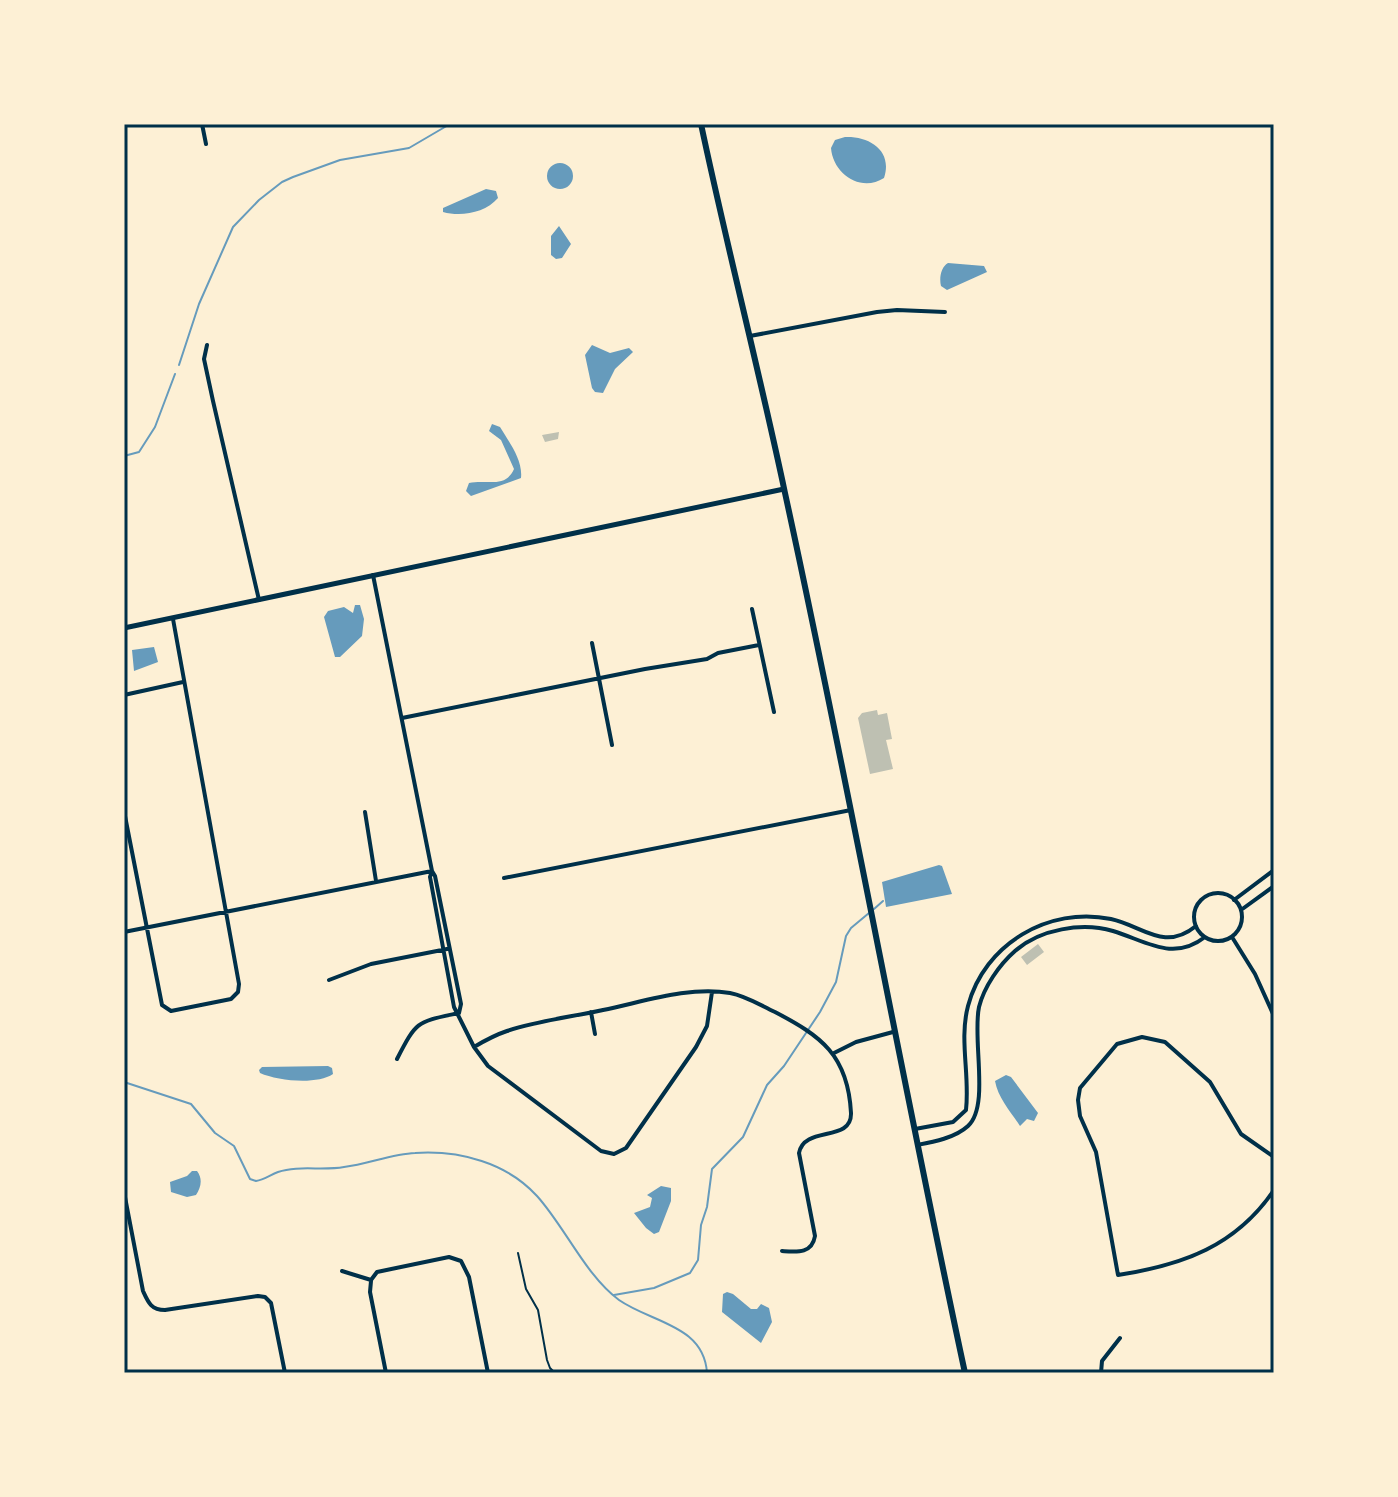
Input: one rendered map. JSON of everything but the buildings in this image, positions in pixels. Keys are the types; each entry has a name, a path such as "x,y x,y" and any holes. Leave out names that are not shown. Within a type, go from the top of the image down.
{"main road":[{"path":"701,124 785,489 852,810 893,1032 965,1373"}],"street":[{"path":"202,124 206,144"},
{"path":"748,337 877,312 945,312"},
{"path":"207,345 204,359 259,600"},
{"path":"124,628 785,489"},
{"path":"373,575 447,948 461,1004 459,1013 474,1047 488,1066 601,1151 614,1154 626,1148 696,1047 707,1026 712,992"},
{"path":"752,609 774,712"},
{"path":"124,811 159,998 171,1011 231,999 236,995 239,984 173,619"},
{"path":"592,643 612,745"},
{"path":"402,718 707,659 718,653 759,645"},
{"path":"124,695 183,682"},
{"path":"504,878 852,810"},
{"path":"365,812 376,881"},
{"path":"1234,900 1274,870"},
{"path":"124,932 432,871"},
{"path":"1241,910 1274,886"},
{"path":"1223,894 1234,900 1241,910 1241,923 1232,937 1218,941 1205,937 1196,926 1196,907 1204,898 1223,894"},
{"path":"914,1130 953,1122 966,1110 964,1022 969,1002 988,963 1008,943 1027,930 1064,918 1112,919 1163,938 1185,935 1196,926"},
{"path":"917,1145 951,1136 975,1119 981,1092 976,1031 979,1006 999,969 1026,944 1075,927 1111,931 1154,948 1171,950 1196,944 1205,937"},
{"path":"1232,937 1255,974 1274,1016"},
{"path":"329,980 371,964 447,948"},
{"path":"474,1047 509,1030 687,993 731,993 807,1029 834,1053 846,1087 851,1114 849,1124 833,1132 810,1137 802,1144 799,1153 815,1236 814,1245 795,1252 782,1251"},
{"path":"591,1012 595,1034"},
{"path":"397,1059 412,1030 420,1022 459,1013"},
{"path":"834,1053 856,1042 893,1032"},
{"path":"1274,1157 1241,1134 1210,1082 1165,1042 1142,1037 1129,1038 1117,1044 1080,1088 1078,1109 1096,1152 1118,1275 1158,1269 1218,1244 1250,1221 1274,1190"},
{"path":"965,1064 977,1062"},
{"path":"124,1192 143,1291 149,1305 156,1310 165,1310 265,1297 271,1303 285,1373"},
{"path":"386,1373 370,1292 371,1280 377,1272 449,1257 461,1261 469,1277 488,1373"},
{"path":"342,1271 371,1280"},
{"path":"1101,1373 1102,1361 1120,1338"}],"lane":[{"path":"518,1253 526,1289 538,1310 547,1360 555,1373"}],"water":[{"path":"845,137 863,139 877,147 885,160 884,178 866,183 843,173 831,148 835,140"},
{"path":"560,163 569,167 573,176 569,185 560,189 551,185 547,176 551,167"},
{"path":"486,189 496,191 498,198 486,207 465,214 443,212 443,208"},
{"path":"559,226 571,244 562,258 556,259 551,255 551,236"},
{"path":"948,263 984,266 987,272 947,290 941,286 940,280 942,270"},
{"path":"592,345 610,353 629,348 633,352 615,369 603,393 595,392 592,388 585,355"},
{"path":"492,424 500,427 515,451 521,478 471,496 466,491 469,483 501,481 514,469 501,440 489,431"},
{"path":"355,605 360,605 364,619 362,636 340,657 335,657 324,617 328,611 344,607 353,613"},
{"path":"154,647 158,662 134,671 132,650"},
{"path":"939,865 952,894 886,907 882,882"},
{"path":"328,1066 333,1074 308,1081 277,1078 259,1070 262,1067"},
{"path":"1006,1075 1011,1077 1038,1113 1034,1121 1027,1119 1020,1126 1005,1105 995,1081"},
{"path":"197,1171 201,1180 196,1195 187,1197 171,1192 170,1182"},
{"path":"661,1186 671,1188 671,1201 659,1232 654,1234 634,1213 650,1207 652,1198 647,1195"},
{"path":"727,1292 751,1309 757,1309 761,1304 769,1308 772,1322 761,1343 722,1312 723,1294"}],"waterway":[{"path":"179,365 199,304 233,227 259,200 293,177 340,160 409,148 450,124"},
{"path":"124,456 139,452 155,427 175,374"},
{"path":"874,909 883,901"},
{"path":"614,1295 654,1288 690,1273 698,1260 712,1169 743,1137 767,1085 784,1066 820,1012 836,982 846,936 869,913"},
{"path":"124,1082 191,1104 215,1133 234,1146 250,1179 256,1181 286,1170 353,1166 415,1153 449,1154 497,1167 537,1196 607,1290 632,1308 687,1335 704,1357 707,1373"}]}
